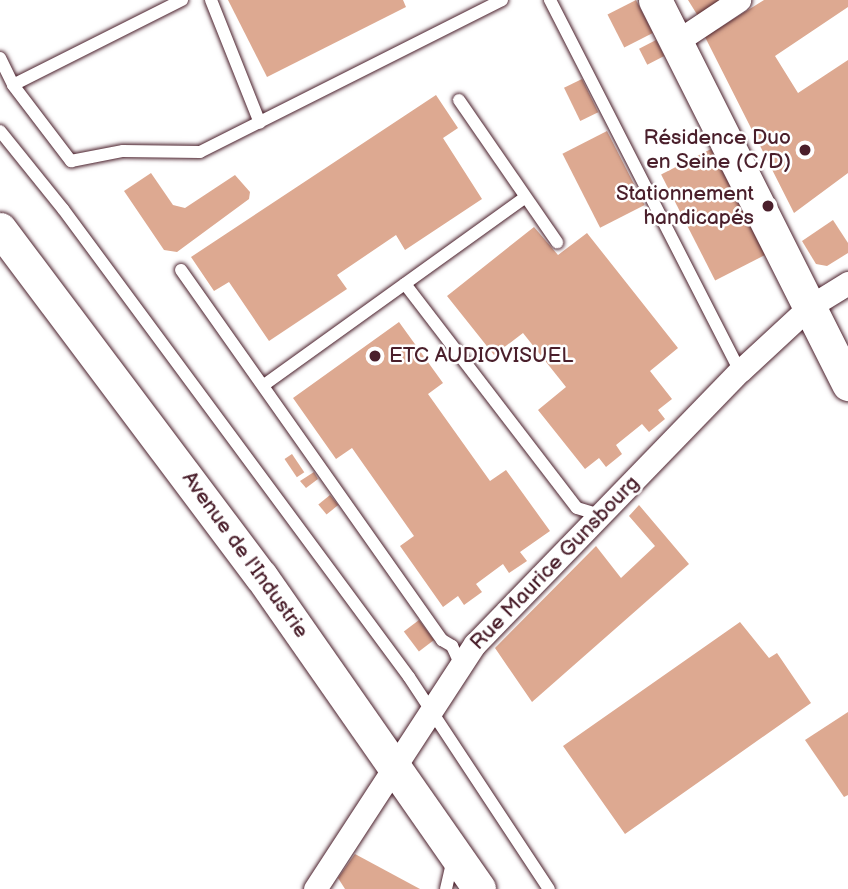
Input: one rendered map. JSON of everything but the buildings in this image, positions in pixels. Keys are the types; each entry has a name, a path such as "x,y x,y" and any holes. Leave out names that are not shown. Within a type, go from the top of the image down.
{"main road":[{"path":"654,0 848,384"},
{"name":"Avenue de l'Industrie","path":"0,229 261,576 479,889"}],"street":[{"path":"676,42 739,0"},
{"name":"Rue Maurice Gunsbourg","path":"315,889 475,643 740,371 809,307 848,283"}],"lane":[{"path":"13,85 182,0"},
{"path":"212,0 260,123"},
{"path":"0,58 13,85 71,161 123,151 200,152 502,0"},
{"path":"550,0 740,371"},
{"path":"459,100 523,199 557,242"},
{"path":"0,131 63,209 430,711 549,889"},
{"path":"264,385 523,199"},
{"path":"181,270 442,640 452,646 461,666"},
{"path":"405,284 577,508 600,515"},
{"path":"446,889 455,852"}],"place":[{"name":"Résidence Duo en Seine (C/D)","path":"805,150"},
{"name":"Stationnement handicapés","path":"768,206"},
{"name":"ETC AUDIOVISUEL","path":"375,356"}]}
